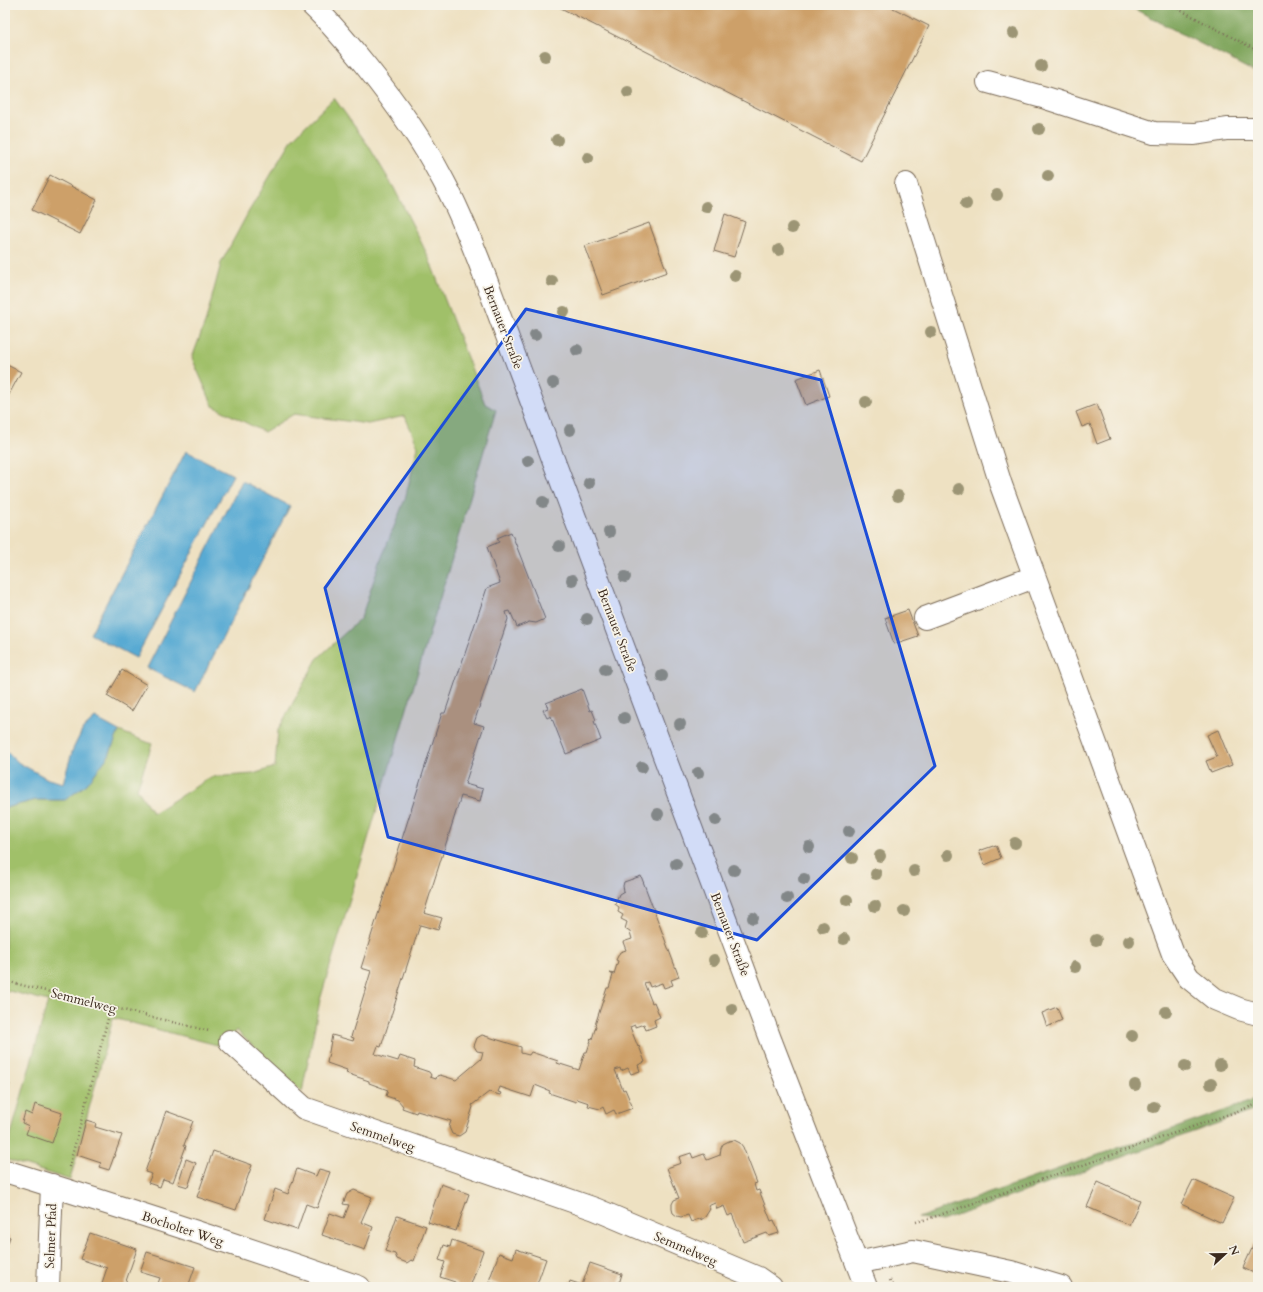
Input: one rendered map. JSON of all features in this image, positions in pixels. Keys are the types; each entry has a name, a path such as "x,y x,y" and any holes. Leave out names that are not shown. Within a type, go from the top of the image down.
{"main road":[{"name":"Bernauer Straße","path":"312,5 354,50 395,104 443,180 463,221 482,268 770,1040 866,1287"},
{"path":"988,82 1046,98 1154,133 1195,134 1228,129 1258,129"},
{"path":"906,184 1001,485 1173,954 1189,978 1215,999 1239,1009 1258,1014"},
{"path":"925,618 1034,577"},
{"name":"Semmelweg","path":"230,1041 304,1108 595,1209 758,1278 771,1287"},
{"name":"Bocholter Weg","path":"5,1171 297,1265 359,1287"},
{"name":"Selmer Pfad","path":"48,1287 52,1185"},
{"path":"857,1263 913,1251 1011,1272 1061,1287"}],"path":[{"path":"1171,5 1258,51"},
{"name":"Semmelweg","path":"5,981 222,1034 230,1041"},
{"path":"69,1168 111,1007"},
{"path":"916,1222 1258,1104"}],"highlighted area":[{"path":"526,309 821,380 935,766 757,940 388,837 325,588"}],"green space":[{"path":"1127,5 1249,5 1258,9 1258,74"},
{"path":"334,98 368,145 394,188 428,256 485,404 496,410 320,1000 302,1092 236,1030 225,1047 113,1018 70,1180 5,1159 48,1001 5,990 5,808 36,800 65,800 87,784 109,755 119,731 152,744 137,789 153,813 211,777 253,774 275,767 278,730 317,659 361,618 380,562 405,499 418,447 405,416 368,424 294,414 264,432 213,406 192,358 206,320 221,263 249,211 293,138"},
{"path":"1258,1099 1258,1109 942,1221 918,1218"}],"water":[{"path":"186,451 233,475 136,658 90,634"},
{"path":"242,481 290,506 195,692 147,668"},
{"path":"95,718 119,731 109,755 87,784 65,800 36,800 5,808 5,750 19,763 48,779 63,783 73,749 83,729"}],"building":[{"path":"555,5 887,5 929,26 861,161"},
{"path":"50,175 97,200 80,234 32,210"},
{"path":"725,214 745,222 734,257 714,251"},
{"path":"649,223 667,272 603,295 585,246"},
{"path":"5,364 21,372 5,402"},
{"path":"820,370 829,396 806,405 796,379"},
{"path":"1097,404 1110,439 1097,444 1090,424 1082,427 1076,412"},
{"path":"511,532 545,619 536,623 529,622 517,627 510,611 506,612 508,619 474,723 484,726 465,784 483,789 480,801 461,796 424,913 442,918 438,930 420,925 381,1047 378,1046 375,1054 398,1061 400,1056 415,1061 414,1067 429,1072 431,1075 430,1077 436,1079 437,1076 440,1075 456,1080 481,1059 483,1052 477,1051 474,1046 477,1038 482,1035 521,1047 521,1053 529,1055 531,1052 579,1070 585,1052 587,1052 590,1039 592,1039 607,988 609,988 613,975 610,973 614,974 618,961 616,960 620,952 626,950 623,942 632,939 630,932 625,929 627,922 621,919 623,915 618,912 619,907 615,904 619,894 624,891 624,882 641,876 679,977 671,980 673,985 664,988 662,983 650,987 648,982 644,983 652,1003 654,1002 660,1017 654,1020 656,1026 646,1030 644,1024 630,1027 645,1062 638,1065 640,1071 631,1074 628,1068 621,1071 620,1068 615,1070 623,1090 625,1089 633,1108 616,1114 614,1110 606,1114 603,1107 600,1109 588,1106 589,1103 577,1099 576,1102 549,1093 550,1091 535,1085 531,1097 500,1087 498,1092 501,1093 500,1095 489,1092 472,1105 473,1107 465,1132 459,1136 452,1134 449,1127 451,1121 417,1111 416,1113 402,1108 403,1106 398,1100 386,1096 388,1090 369,1083 369,1081 346,1073 347,1070 327,1063 332,1035 353,1041 354,1038 351,1037 371,971 361,968 442,713 445,713 487,588 500,583 487,547 499,542 497,538"},
{"path":"908,610 918,636 894,644 885,618"},
{"path":"122,670 147,685 132,711 107,696"},
{"path":"582,689 590,711 592,710 596,720 594,721 601,740 566,754 551,716 547,718 543,710 548,708 546,703"},
{"path":"1218,730 1232,765 1211,773 1206,761 1217,757 1207,735"},
{"path":"996,845 1001,858 985,865 979,851"},
{"path":"1057,1007 1062,1020 1047,1027 1042,1013"},
{"path":"5,1082 10,1084 5,1101"},
{"path":"35,1104 62,1113 52,1143 26,1134 29,1126 22,1123 25,1112 32,1115"},
{"path":"166,1111 193,1121 173,1182 163,1179 160,1187 148,1183 152,1174 145,1172"},
{"path":"86,1120 96,1123 95,1127 122,1135 109,1170 99,1167 101,1163 77,1155"},
{"path":"734,1140 740,1143 743,1147 757,1183 754,1184 756,1191 759,1190 771,1221 774,1220 779,1233 769,1236 767,1233 743,1242 732,1214 728,1216 724,1206 717,1209 715,1203 708,1206 710,1209 701,1220 701,1218 691,1222 688,1215 681,1217 673,1213 672,1204 674,1200 679,1198 667,1168 681,1163 679,1157 691,1153 693,1158 704,1154 707,1160 720,1155 723,1144"},
{"path":"213,1151 252,1165 236,1210 197,1197"},
{"path":"186,1159 196,1163 188,1187 178,1184"},
{"path":"297,1169 316,1176 319,1169 330,1172 317,1208 306,1204 297,1230 265,1219 275,1189 288,1194"},
{"path":"1193,1180 1234,1198 1222,1223 1181,1204"},
{"path":"1098,1182 1140,1201 1129,1225 1087,1207"},
{"path":"441,1184 469,1194 456,1231 428,1222"},
{"path":"354,1190 372,1197 361,1222 373,1227 365,1250 322,1235 330,1213 344,1218 349,1205 343,1204 347,1194"},
{"path":"397,1216 426,1226 414,1261 411,1260 407,1263 397,1259 395,1254 385,1251"},
{"path":"90,1233 137,1249 124,1287 101,1286 107,1268 80,1259"},
{"path":"5,1235 10,1237 5,1251"},
{"path":"452,1240 483,1251 470,1287 458,1287 455,1282 440,1277 445,1262 439,1260 444,1245 450,1247"},
{"path":"1254,1244 1258,1246 1258,1275 1243,1268"},
{"path":"516,1249 546,1259 536,1287 506,1287 489,1281 499,1253 513,1258"},
{"path":"147,1252 195,1267 188,1287 160,1287 157,1286 160,1278 140,1272"},
{"path":"590,1263 622,1274 618,1287 568,1287 570,1281 582,1285"}]}
